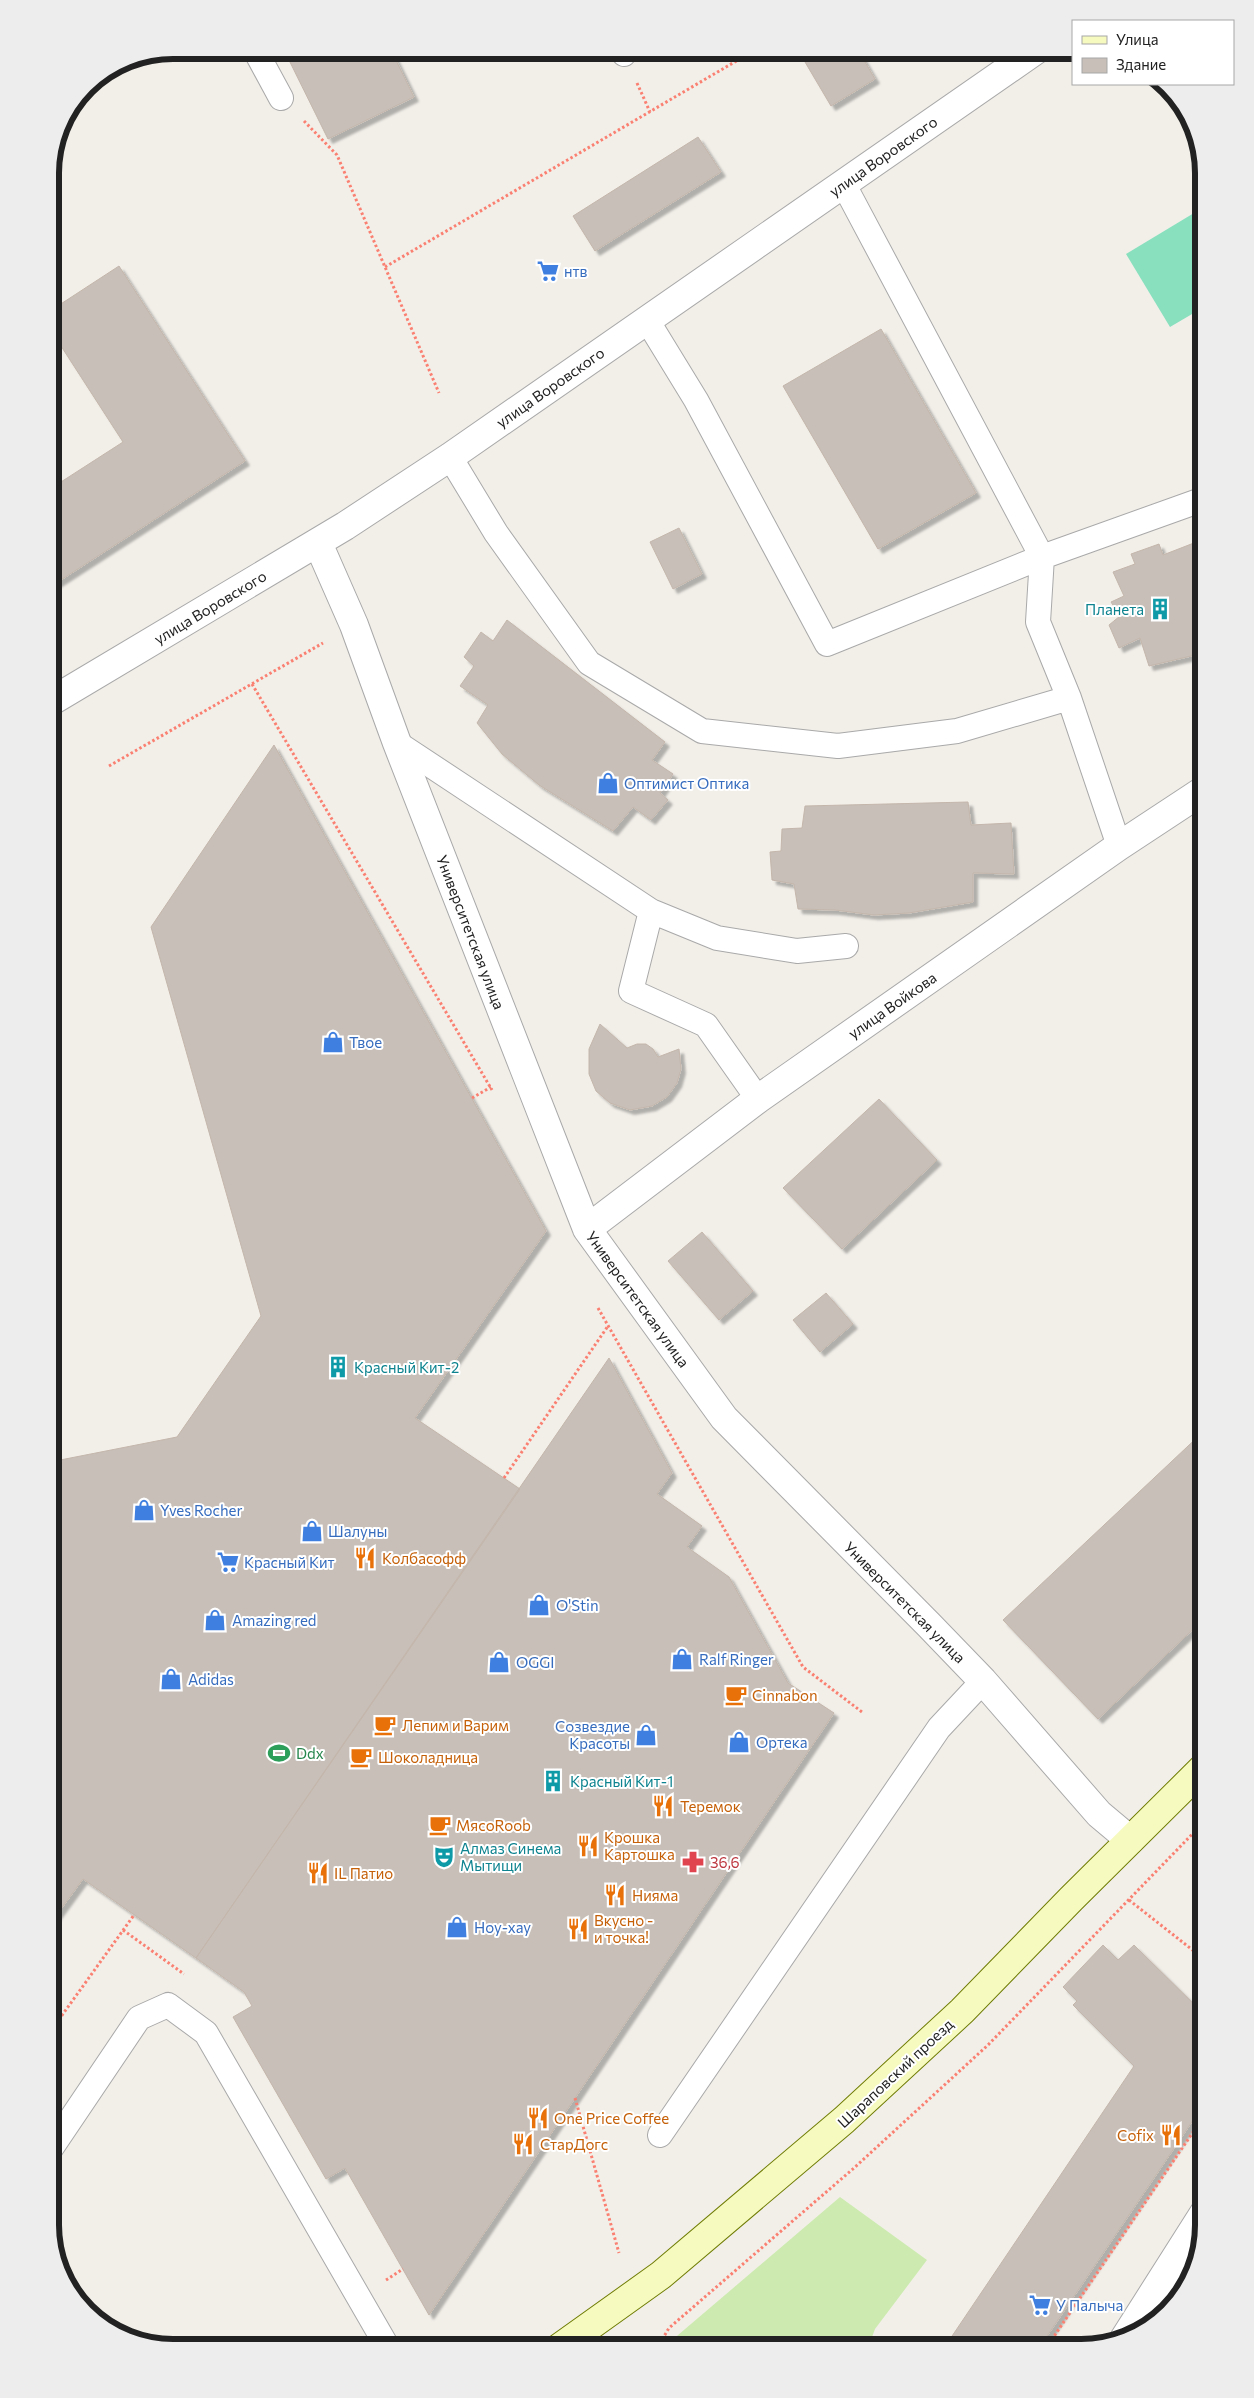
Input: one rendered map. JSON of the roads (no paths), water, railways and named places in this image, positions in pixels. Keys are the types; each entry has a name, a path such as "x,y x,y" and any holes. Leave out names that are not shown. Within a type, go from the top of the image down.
{"main road":[{"name":"Шараповский проезд","path":"572,2339 661,2275 844,2120 962,2011 1195,1776"}],"street":[{"name":"улица Воровского","path":"59,697 318,543 450,457 1023,59"},
{"name":"Университетская улица","path":"318,543 354,625 397,743 588,1229 724,1418 983,1681 1099,1814 1130,1840"},
{"name":"улица Войкова","path":"588,1229 758,1099 1119,846 1195,796"},
{"path":"1132,2327 1195,2227"}],"lane":[{"path":"260,59 281,98"},
{"path":"844,183 1042,557 1038,622 1069,698 1119,846"},
{"path":"647,320 696,400 827,644 1042,557 1195,502"},
{"path":"450,457 496,533 589,663 702,731 838,746 957,731 1069,698"},
{"path":"397,743 651,911 717,938 797,951 846,946"},
{"path":"651,911 631,991 706,1025 758,1099"},
{"path":"660,2135 939,1728 983,1681"},
{"path":"59,2137 139,2018 168,2006 206,2032 383,2339"}],"place":[{"name":"нтв","path":"548,271"},
{"name":"Планета","path":"1160,609"},
{"name":"Оптимист Оптика","path":"608,783"},
{"name":"Твое","path":"333,1042"},
{"name":"Красный Кит-2","path":"338,1367"},
{"name":"Yves Rocher","path":"144,1510"},
{"name":"Шалуны","path":"312,1531"},
{"name":"Колбасофф","path":"365,1558"},
{"name":"Красный Кит","path":"228,1562"},
{"name":"O'Stin","path":"539,1605"},
{"name":"Amazing red","path":"215,1620"},
{"name":"Ralf Ringer","path":"682,1659"},
{"name":"OGGI","path":"499,1662"},
{"name":"Adidas","path":"171,1679"},
{"name":"Cinnabon","path":"736,1695"},
{"name":"Лепим и Варим","path":"385,1725"},
{"name":"Созвездие Красоты","path":"646,1735"},
{"name":"Ортека","path":"739,1742"},
{"name":"Ddx","path":"279,1753"},
{"name":"Шоколадница","path":"361,1757"},
{"name":"Красный Кит-1","path":"553,1781"},
{"name":"Теремок","path":"663,1806"},
{"name":"МясоRoob","path":"440,1825"},
{"name":"Крошка Картошка","path":"588,1846"},
{"name":"Алмаз Синема Мытищи","path":"444,1857"},
{"name":"36,6","path":"693,1862"},
{"name":"IL Патио","path":"318,1873"},
{"name":"Нияма","path":"615,1895"},
{"name":"Ноу-хау","path":"457,1927"},
{"name":"Вкусно - и точка!","path":"578,1929"},
{"name":"One Price Coffee","path":"538,2118"},
{"name":"Cofix","path":"1171,2135"},
{"name":"СтарДогс","path":"523,2144"},
{"name":"У Палыча","path":"1040,2305"}]}
